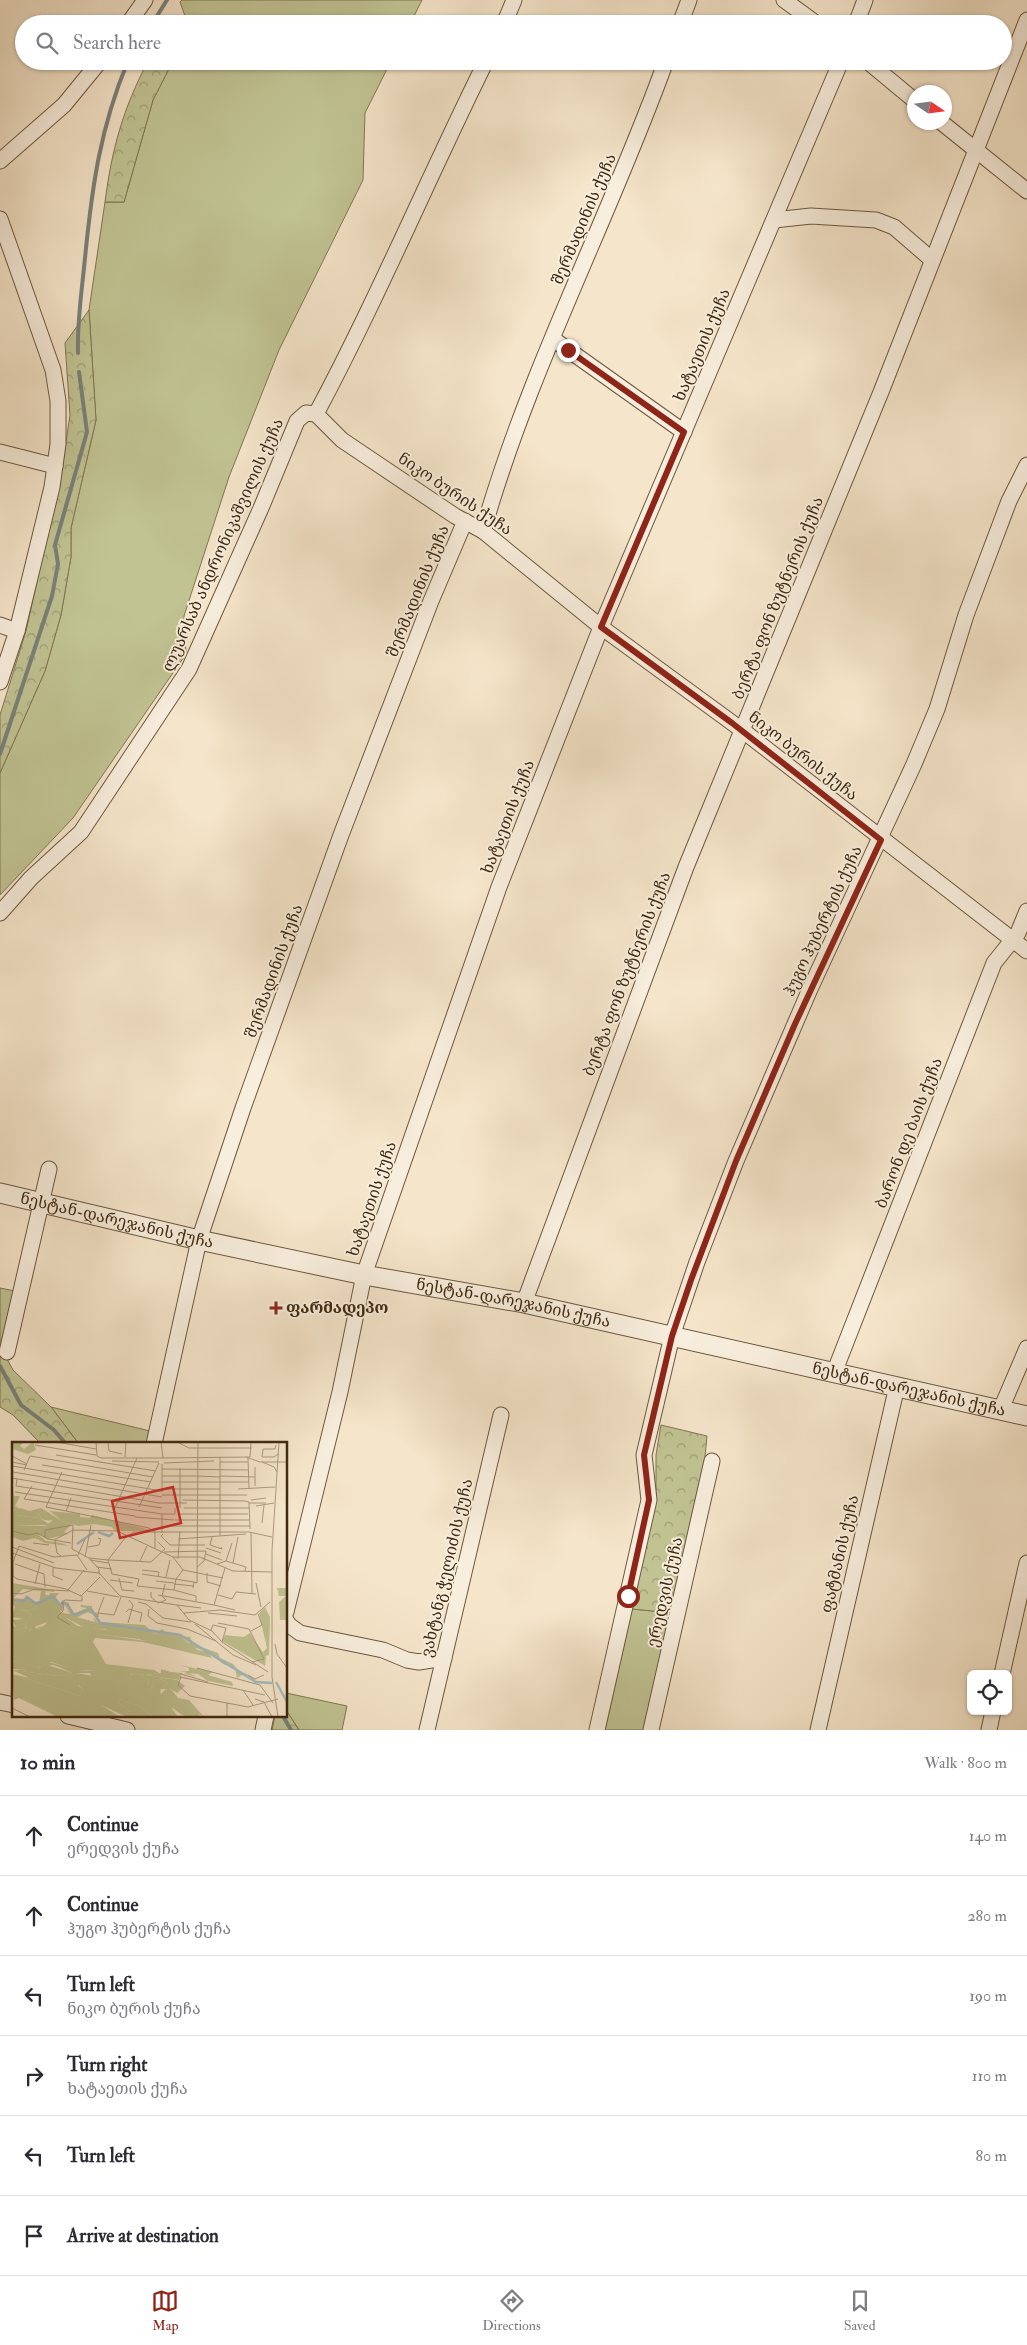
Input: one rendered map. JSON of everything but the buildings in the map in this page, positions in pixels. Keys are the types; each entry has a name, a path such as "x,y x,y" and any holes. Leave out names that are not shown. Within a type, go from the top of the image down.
{"street":[{"path":"134,15 145,0"},
{"path":"508,15 514,0"},
{"path":"683,15 689,0"},
{"path":"784,0 805,15"},
{"path":"859,15 865,0"},
{"name":"ბერტა ფონ ზუტნერის ქუჩა","path":"1012,58 1027,20"},
{"path":"0,161 64,104 92,70"},
{"path":"316,414 393,263 482,70"},
{"name":"შერმადინის ქუჩა","path":"483,530 515,429 645,119 663,70"},
{"name":"ხატაეთის ქუჩა","path":"288,1604 340,1392 364,1275 500,887 601,627 837,70"},
{"path":"878,70 907,94"},
{"name":"ბერტა ფონ ზუტნერის ქუჩა","path":"524,1304 672,904 881,392 931,259 1007,70"},
{"path":"951,130 1027,191"},
{"path":"774,220 811,216 876,220 894,227 931,259"},
{"path":"0,219 53,370 58,401 55,466 52,487 17,631 0,682"},
{"path":"553,339 684,432"},
{"name":"ლუარსაბ ანდრონიკაშვილის ქუჩა","path":"0,913 31,878 81,832 189,669 261,508 297,421 306,413 316,414"},
{"name":"ნიკო ბურის ქუჩა","path":"316,414 342,440 465,521 483,530 601,627 742,730 881,840 1027,951"},
{"path":"0,452 55,466"},
{"name":"ჰუგო ჰუბერტის ქუჩა","path":"672,1336 697,1262 736,1161 810,989 881,840 937,708 966,615 1009,501 1027,465"},
{"name":"შერმადინის ქუჩა","path":"154,1442 199,1240 243,1108 341,835 431,601 465,521"},
{"path":"0,625 17,631"},
{"name":"ბარონ დე ბაის ქუჩა","path":"834,1373 994,963 1018,933 1027,912"},
{"path":"7,1352 50,1169"},
{"name":"ნესტან-დარეჯანის ქუჩა","path":"0,1193 199,1240 364,1275 524,1304 1027,1416"},
{"path":"597,1730 649,1500 644,1455 672,1336"},
{"path":"1001,1409 1027,1348"},
{"name":"ფატმანის ქუჩა","path":"818,1730 897,1386"},
{"name":"ვახტანგ ჭელიძის ქუჩა","path":"427,1730 501,1415"},
{"name":"ერედვის ქუჩა","path":"651,1730 712,1461"},
{"path":"1003,1670 1027,1563"},
{"path":"288,1623 300,1633 383,1650 407,1660 419,1662 444,1658"},
{"path":"989,1730 992,1715"},
{"path":"75,1718 127,1730"}],"green space":[{"path":"182,0 422,0 414,15 185,15 180,2"},
{"path":"144,70 168,70 153,100 124,202 105,202 115,146 125,112"},
{"path":"168,70 386,70 365,113 363,180 279,350 229,477 184,616 186,654 73,818 0,895 0,773 45,671 61,615 71,557 71,528 96,420 89,310 105,202 124,202 153,100"},
{"path":"89,310 96,420 71,528 71,557 61,615 45,671 0,773 0,715 26,631 62,469 70,415 65,343"},
{"path":"0,1288 15,1291 1,1350 0,1346"},
{"path":"0,1346 13,1370 51,1407 77,1442 39,1442 13,1415 0,1407"},
{"path":"51,1407 150,1431 147,1442 77,1442"},
{"path":"661,1425 707,1436 704,1467 673,1613 632,1609 656,1501 656,1455"},
{"path":"632,1609 673,1613 644,1730 605,1730"},
{"path":"288,1693 347,1706 342,1730 299,1730 288,1713"},
{"path":"288,1713 299,1730 272,1730 275,1718 288,1718"}],"waterway":[{"path":"158,15 167,0"},
{"path":"78,353 80,305 94,182 110,110 124,70"},
{"path":"0,754 52,596 58,564 55,545 87,432 79,372"},
{"path":"0,1366 21,1405 54,1430 64,1442"},
{"path":"284,1718 291,1730"}],"place":[{"name":"ფარმადეპო","path":"276,1308"}],"route":[{"path":"568,350 684,432 601,627 732,723 881,840 810,989 736,1161 697,1262 672,1336 644,1455 649,1500 628,1596"}]}
